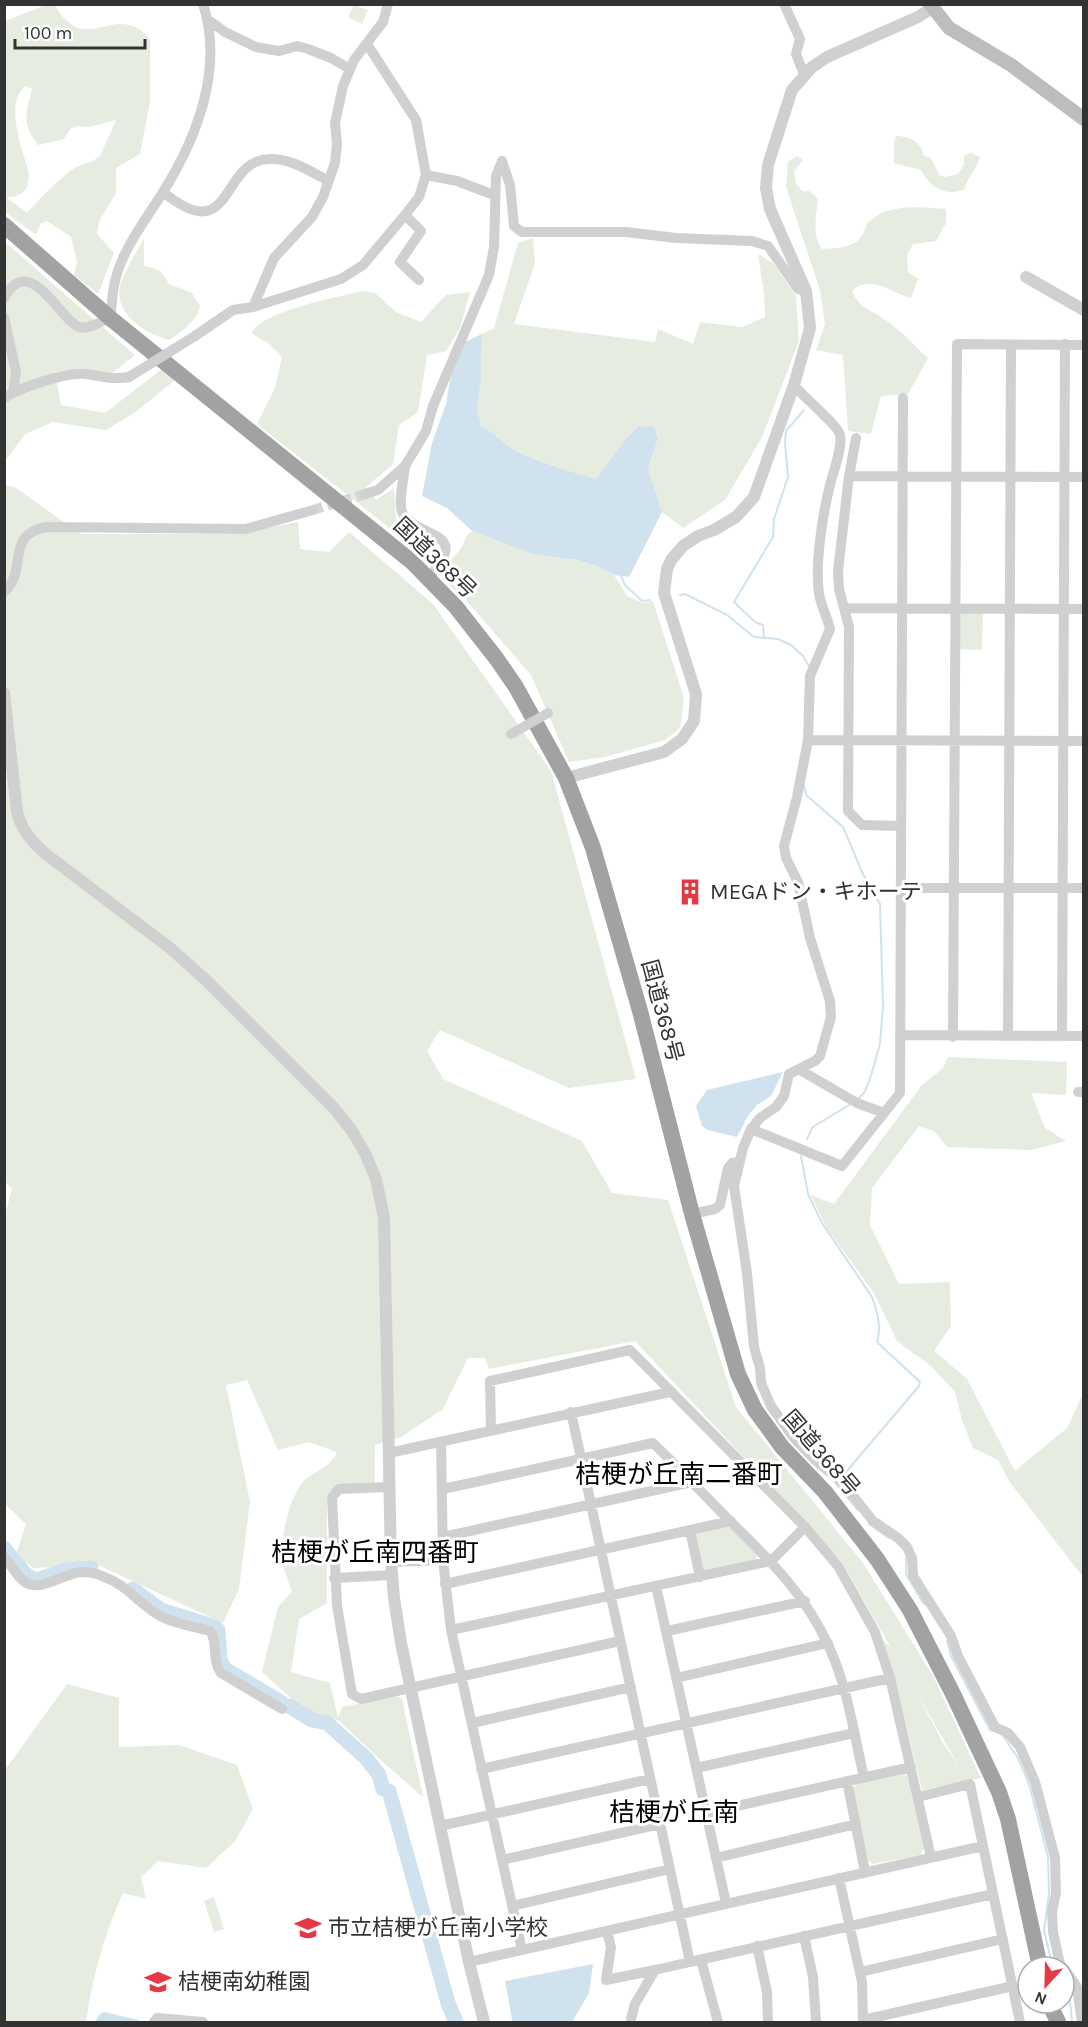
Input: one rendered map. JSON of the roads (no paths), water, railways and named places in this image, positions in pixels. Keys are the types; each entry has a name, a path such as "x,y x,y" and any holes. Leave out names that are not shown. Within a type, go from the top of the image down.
{"highway":[{"name":"国道368号","path":"4,225 110,318 392,546 428,578 476,631 516,687 566,778 593,848 640,1011 692,1214 738,1374 755,1410 782,1447 825,1492 877,1559 922,1633 984,1758 1008,1819 1037,1955"}],"main road":[{"path":"931,6 949,27 1011,65 1083,119"}],"street":[{"path":"4,298 18,284 30,283 52,298 79,327 89,327 110,318 115,280 129,246 163,192 189,143 202,110 210,64 207,19 202,4"},
{"path":"253,307 274,258 312,216 323,197 335,163 337,144 335,123 343,87 350,69 383,22 388,4"},
{"path":"784,4 801,39 796,54 804,74"},
{"path":"566,778 664,752 677,745 691,728 696,709 696,694 666,604 664,584 667,569 671,560 683,546 736,517 754,497 794,385 810,328 806,291 770,209 766,178 792,90 804,74 827,57 918,17 931,6"},
{"path":"207,19 225,32 256,47 279,51 297,46 331,58 350,69"},
{"path":"9,396 44,381 71,375 87,374 115,379 129,377 233,310 253,307 342,279 363,265 419,197 426,175 416,120 367,44"},
{"path":"163,192 192,212 204,211 215,207 226,197 245,169 256,162 267,159 288,161 329,181"},
{"path":"365,494 378,490 405,466 423,440 433,406 489,275 495,221 496,176 502,161 510,184 514,226 522,232 626,232 676,238 752,241 768,246 798,290 806,291"},
{"path":"426,175 457,181 494,195"},
{"path":"405,215 421,231 400,262 419,280"},
{"path":"1026,277 1083,310"},
{"path":"4,318 16,372 9,396"},
{"path":"953,1036 957,344 1083,345"},
{"path":"1062,1036 1065,344"},
{"path":"1008,1036 1011,345"},
{"path":"794,385 840,434 828,493 819,560 820,597 830,629 812,671 812,740 784,841 784,850 798,882 810,938 832,1010 831,1022 820,1056 800,1070 789,1074 784,1096 776,1107 760,1118 751,1129 738,1162 734,1186 747,1273 754,1347 760,1368 761,1383 771,1406 793,1437 815,1460 839,1479 873,1521 908,1547 912,1558 913,1576 951,1636 958,1656 994,1727 1008,1733 1020,1748 1035,1782 1054,1858 1056,1893 1052,1911 1053,1932 1058,1955"},
{"path":"751,1129 842,1166 900,1093 903,398"},
{"path":"856,438 849,476 838,571 839,589 849,627 848,811 862,825 901,826"},
{"path":"405,466 400,502 403,514 411,522 436,535 444,545 446,555 428,578"},
{"path":"849,476 1083,477"},
{"path":"4,592 14,581 21,543 29,532 36,529 46,527 246,529 313,510"},
{"path":"844,608 1083,609"},
{"path":"4,693 17,812 29,838 47,855 170,948 207,981 334,1108 359,1142 376,1179 384,1218 392,1575 401,1643 469,1962 484,2022"},
{"path":"511,734 548,713"},
{"path":"812,740 1083,741"},
{"path":"900,888 1083,888"},
{"path":"900,1035 1083,1036"},
{"path":"800,1070 854,1100 884,1113"},
{"path":"692,1214 716,1209 720,1205 728,1168 732,1163 738,1162"},
{"path":"491,1430 490,1381 630,1350 805,1527 838,1566 875,1632 890,1678 931,1857"},
{"path":"389,1453 670,1392"},
{"path":"571,1412 680,1913 718,2022"},
{"path":"441,1442 443,1560 451,1630 522,1950"},
{"path":"443,1489 653,1443 771,1561 805,1601 828,1643 844,1688 864,1777"},
{"path":"443,1537 692,1482"},
{"path":"390,1488 339,1489 332,1497 334,1578 338,1620 352,1694 362,1699 620,1641"},
{"path":"445,1584 731,1521"},
{"path":"451,1630 771,1561 805,1527"},
{"path":"690,1530 700,1577"},
{"path":"4,1557 20,1577 30,1584 42,1585 73,1573 99,1575 118,1583 152,1611 168,1620 210,1631 213,1635 216,1666 221,1673 282,1709"},
{"path":"392,1562 443,1560"},
{"path":"334,1578 392,1575"},
{"path":"656,1586 726,1903"},
{"path":"667,1631 805,1601"},
{"path":"676,1678 828,1643"},
{"path":"481,1769 890,1678"},
{"path":"472,1723 631,1687"},
{"path":"696,1768 854,1733"},
{"path":"706,1813 911,1767"},
{"path":"440,1826 650,1779"},
{"path":"847,1781 865,1872"},
{"path":"918,1797 970,1784 1020,2022"},
{"path":"502,1860 660,1824"},
{"path":"716,1858 856,1824"},
{"path":"469,1962 983,1846"},
{"path":"512,1906 670,1869"},
{"path":"839,1878 860,1972 863,2021 1013,1986"},
{"path":"607,1931 611,1947 606,1980 993,1894"},
{"path":"804,1936 813,1977 816,2022"},
{"path":"860,1972 1003,1939"},
{"path":"757,1946 767,1992 768,2022"},
{"path":"631,2019 635,2004 656,1970"},
{"path":"1076,1985 1082,2022"},
{"path":"154,2022 157,2018 203,2022"}],"water":[{"path":"482,334 481,381 477,407 481,426 516,451 596,479 625,440 639,426 654,427 658,439 648,469 662,512 629,577 614,575 597,566 577,560 532,554 472,531 447,508 422,496 432,443 446,404 450,380 465,342"},
{"path":"783,1072 771,1096 757,1105 748,1116 737,1137 707,1130 702,1126 696,1106 707,1090"},
{"path":"593,1964 589,1993 572,2022 515,2022 512,2020 505,1981"},
{"path":"104,2012 139,2020 137,2022 95,2022"}],"waterway":[{"path":"764,638 763,625 755,622 734,602 773,537 774,519 788,477 786,431 804,410"},
{"path":"621,576 625,585 642,601 650,600"},
{"path":"680,595 685,594 727,615 754,637 778,639 791,645 803,656 810,668"},
{"path":"804,786 806,795 843,827 862,872 880,904 883,1006 880,1044 870,1079 864,1093 858,1099"},
{"path":"807,1139 812,1128 851,1104"},
{"path":"801,1156 808,1194 822,1223 872,1297 879,1325 877,1342 920,1382 841,1478"},
{"path":"837,1482 836,1484 858,1510"},
{"path":"869,1524 889,1538"},
{"path":"4,1548 27,1576 37,1580 65,1570 91,1568"},
{"path":"906,1557 906,1574 926,1605"},
{"path":"133,1589 161,1610 215,1627 218,1630 220,1660 225,1669 281,1702"},
{"path":"947,1641 951,1656 990,1730 993,1731"},
{"path":"289,1706 312,1720 327,1723 367,1759 379,1775 383,1789 389,1791 448,2003 456,2022"},
{"path":"1003,1736 1018,1758 1029,1784 1048,1857 1049,1893 1044,1931 1050,1955"},
{"path":"1071,2015 1072,2022"}],"tunnel":[{"path":"313,510 365,494"}],"place":[{"name":"MEGAドン・キホーテ","path":"690,892"},
{"name":"市立桔梗が丘南小学校","path":"308,1928"},
{"name":"桔梗南幼稚園","path":"158,1982"}],"district":[{"name":"桔梗が丘南二番町","path":"679,1474"},
{"name":"桔梗が丘南四番町","path":"375,1552"},
{"name":"桔梗が丘南","path":"674,1812"}]}
